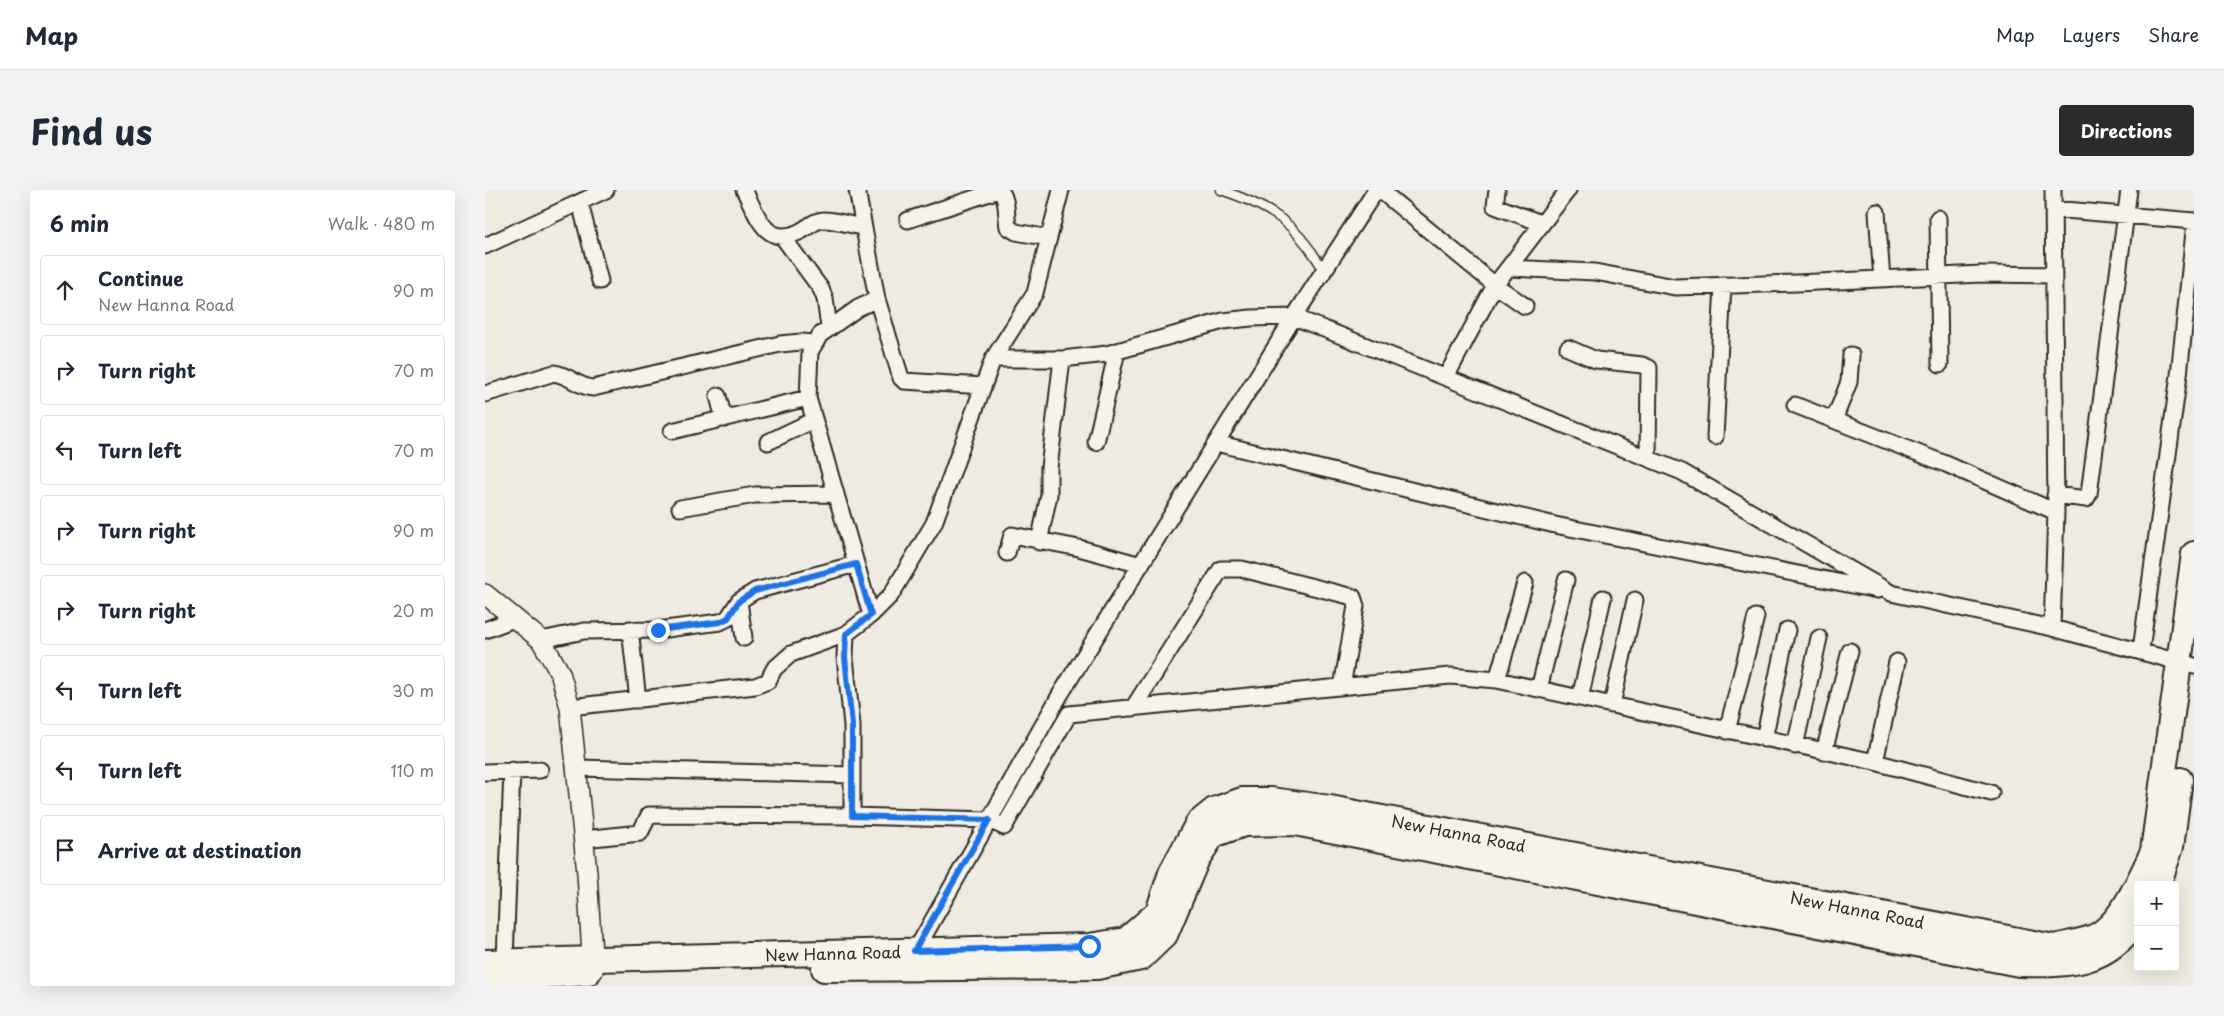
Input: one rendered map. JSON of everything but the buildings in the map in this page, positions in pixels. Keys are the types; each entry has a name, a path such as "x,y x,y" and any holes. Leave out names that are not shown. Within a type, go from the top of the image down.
{"main road":[{"name":"New Hanna Road","path":"485,980 593,970 910,960 1089,946 1127,940 1158,912 1171,873 1198,823 1214,810 1242,800 1271,800 1349,812 2054,947 2093,938 2116,918 2135,892 2153,851 2187,664 2194,554"},
{"path":"2159,881 2171,847 2194,682"},
{"name":"New Hanna Road","path":"910,960 1097,967 1141,958 1165,935 1197,859 1213,836 1244,824 1295,823 2019,964 2066,964 2106,952 2134,925"},
{"name":"New Hanna Road","path":"495,961 593,970"}],"street":[{"path":"485,246 606,190"},
{"path":"744,190 765,230 773,235 789,236 823,220 862,227"},
{"path":"857,190 862,227 877,299 904,381 983,386"},
{"path":"908,220 999,190 1003,193 1005,200 1008,227 1016,232 1049,238"},
{"path":"570,708 755,686 768,681 774,669 791,654 846,634 871,615 891,595 934,523 993,359 1035,292 1061,190"},
{"path":"1497,190 1495,206 1541,223"},
{"path":"1446,377 1495,285 1568,190"},
{"path":"2053,190 2056,512 2053,628"},
{"path":"2055,495 2086,499 2089,494 2129,190"},
{"path":"910,960 1060,695 1294,317 1324,271 1382,191 1495,285 1525,306"},
{"path":"579,203 600,281"},
{"path":"2053,209 2194,221"},
{"path":"1877,212 1882,279"},
{"path":"1938,218 1940,364"},
{"path":"2141,650 2179,376 2194,232"},
{"path":"782,236 821,289 825,299 829,327"},
{"path":"1508,268 1595,272 1675,287 1982,274 2054,275"},
{"path":"1715,437 1723,286"},
{"path":"871,615 808,398 810,352 820,335 858,308 877,299"},
{"path":"993,359 1062,359 1117,351 1223,322 1251,318 1294,317 1681,472 1891,593"},
{"path":"485,394 554,373 562,374 585,387 593,388 780,344 815,343"},
{"path":"1568,348 1597,360 1642,365 1649,368 1648,458"},
{"path":"1096,442 1117,351"},
{"path":"1833,420 1849,382 1851,355"},
{"path":"1039,542 1049,495 1049,468 1062,359"},
{"path":"718,396 724,419"},
{"path":"672,431 808,398"},
{"path":"1795,405 1946,464 2056,512"},
{"path":"767,442 814,420"},
{"path":"1216,443 1555,525 2053,628 2141,650 2187,664"},
{"path":"680,508 755,495 836,494"},
{"path":"1007,553 1012,535 1039,542 1079,548 1141,565"},
{"path":"541,640 584,631 658,630 720,622 728,618 739,601 755,591 856,564"},
{"path":"1133,708 1221,569 1228,567 1243,568 1353,597 1356,606 1342,687"},
{"path":"1539,689 1566,580"},
{"path":"1497,680 1525,583"},
{"path":"485,594 541,640 560,673 570,708 577,768 593,970"},
{"path":"1580,698 1603,598"},
{"path":"1613,705 1635,600"},
{"path":"739,601 744,638"},
{"path":"1727,731 1756,617"},
{"path":"485,630 514,619"},
{"path":"630,629 638,700"},
{"path":"1764,739 1787,630"},
{"path":"846,634 845,657 852,725 852,816"},
{"path":"1795,746 1819,638"},
{"path":"1824,752 1851,651"},
{"path":"1875,762 1897,662"},
{"path":"584,839 640,833 649,816 852,816 989,820 1004,827 1069,714 1450,676 1497,680 1539,689 1875,762 1991,792"},
{"path":"577,768 851,775"},
{"path":"495,961 512,770"},
{"path":"485,772 540,770"}],"lane":[{"path":"1221,190 1268,208 1286,221 1324,271"}],"route":[{"path":"658,630 720,622 728,618 735,610 739,601 755,591 856,564 871,615 846,634 845,657 852,725 852,816 989,820 914,951 1089,946"}]}
